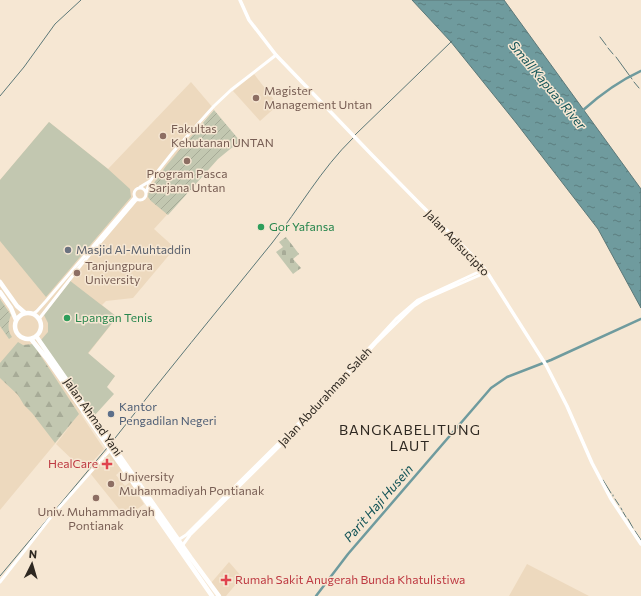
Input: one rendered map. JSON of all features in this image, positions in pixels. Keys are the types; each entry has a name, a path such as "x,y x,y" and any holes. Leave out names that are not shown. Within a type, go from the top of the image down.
{"highway":[{"path":"0,282 17,306 25,313"},
{"path":"0,292 11,308 16,320"},
{"path":"25,313 33,314 39,319 41,326 39,333 31,339 18,336 14,328 16,320 21,314 25,313"},
{"name":"Jalan Ahmad Yani","path":"36,336 109,446"},
{"name":"Jalan Ahmad Yani","path":"31,339 219,596"},
{"name":"Jalan Ahmad Yani","path":"122,464 212,596"}],"main road":[{"name":"Jalan Adisucipto","path":"240,0 249,20 276,55 421,206 460,242 486,271 546,365 607,492 641,544"}],"street":[{"path":"136,198 140,200 146,197 150,181 173,152 214,106 231,90 276,55"},
{"path":"136,198 134,192 136,189 150,181"},
{"path":"140,187 144,189 146,193"},
{"path":"33,314 84,259 136,198"},
{"path":"39,319 79,264"},
{"name":"Jalan Abdurahman Saleh","path":"182,546 194,529 254,470 390,327 418,300 486,271"},
{"path":"0,582 109,446"},
{"name":"Jalan Abdurahman Saleh","path":"178,540 194,529"}],"shaded area":[{"name":"Magister Management Untan","path":"254,74 278,105 260,121 233,91"},
{"name":"Tanjungpura University","path":"191,82 214,109 193,134 214,163 154,229 175,248 133,298 106,301 102,305 117,317 88,354 115,376 89,408 80,413 104,449 85,470 78,465 56,444 73,422 0,510 0,180 49,122 108,169"},
{"name":"University Muhammadiyah Pontianak","path":"109,453 122,470 116,475 125,486 130,482 144,504 126,518 90,473"},
{"name":"Rumah Sakit Anugerah Bunda Khatulistiwa","path":"229,562 242,577 226,596 221,596 211,583"},
{"path":"527,564 589,596 509,596"}],"green space":[{"path":"214,110 240,141 218,159 168,215 151,201 148,197 149,190 166,166"},
{"path":"49,122 108,169 130,189 131,197 46,297 0,241 0,180"},
{"path":"286,237 299,254 293,259 301,268 293,274 276,252 283,247 279,242"},
{"path":"69,280 117,317 88,353 115,376 107,387 114,394 94,416 41,340 48,332 48,323 44,315 69,283"},
{"path":"0,299 11,315 8,326 12,337 9,339 0,326"},
{"path":"18,342 23,345 33,344 79,414 55,443 24,405 18,395 0,378 0,363"}],"water":[{"name":"Small Kapuas River","path":"412,0 504,0 641,189 641,308 598,229 517,124 451,42"}],"waterway":[{"path":"0,96 24,67 55,24 81,0"},
{"path":"600,37 606,45"},
{"path":"355,135 452,41"},
{"path":"608,48 613,54"},
{"path":"616,57 632,79"},
{"name":"Small Kapuas River","path":"582,111 610,89 641,71"},
{"path":"634,82 639,88"},
{"path":"112,442 272,243 320,176 353,138"},
{"name":"Parit Haji Husein","path":"316,596 348,554 491,388 507,377 551,360 641,319"},
{"path":"0,576 107,448"},
{"path":"603,480 611,493"},
{"path":"615,499 619,505"},
{"path":"623,512 626,517"},
{"path":"628,519 633,528"},
{"path":"635,531 641,540"}],"place":[{"name":"Magister Management Untan","path":"256,98"},
{"name":"Fakultas Kehutanan UNTAN","path":"163,136"},
{"name":"Program Pasca Sarjana Untan","path":"187,161"},
{"name":"Gor Yafansa","path":"261,227"},
{"name":"Masjid Al-Muhtaddin","path":"68,250"},
{"name":"Tanjungpura University","path":"77,273"},
{"name":"Lpangan Tenis","path":"67,318"},
{"name":"Kantor Pengadilan Negeri","path":"111,414"},
{"name":"HealCare","path":"107,464"},
{"name":"University Muhammadiyah Pontianak","path":"111,484"},
{"name":"Univ. Muhammadiyah Pontianak","path":"96,498"},
{"name":"Rumah Sakit Anugerah Bunda Khatulistiwa","path":"226,580"}],"district":[{"name":"BANGKABELITUNG LAUT","path":"410,438"}]}
